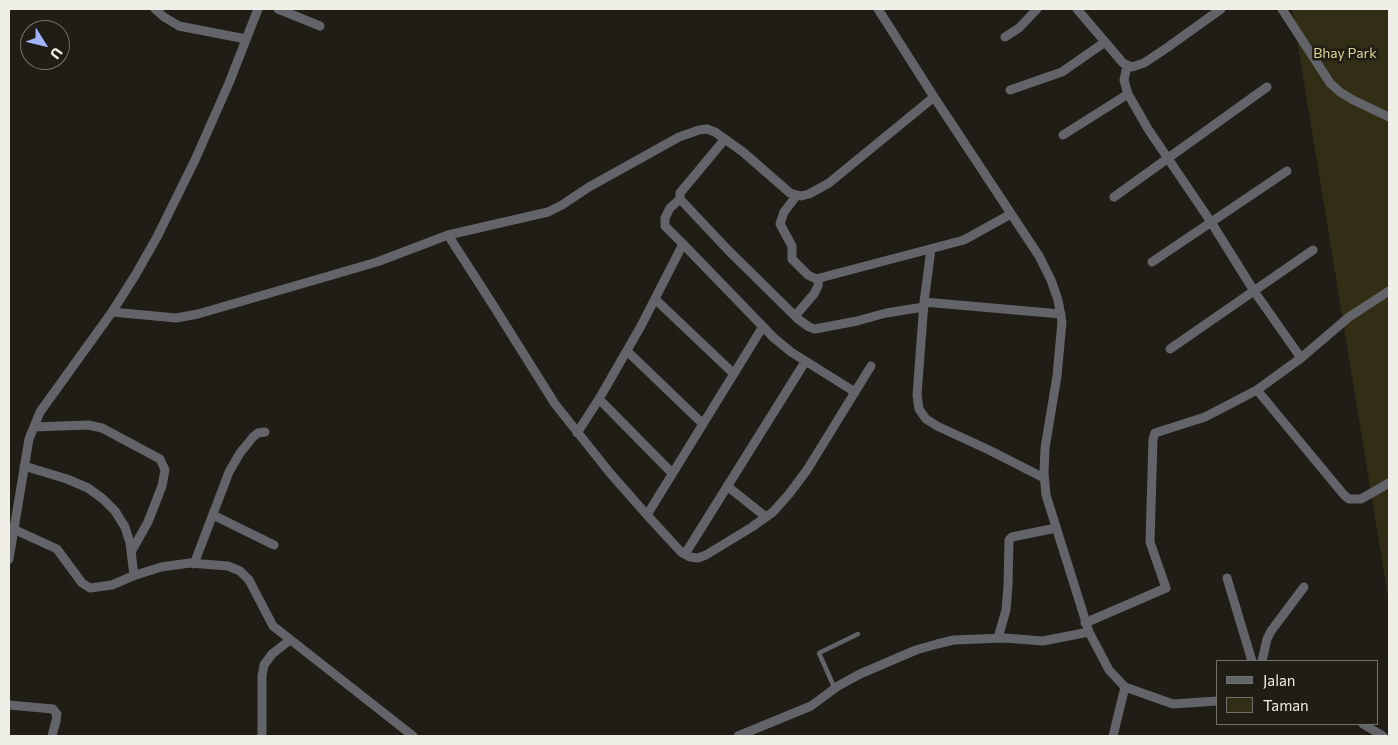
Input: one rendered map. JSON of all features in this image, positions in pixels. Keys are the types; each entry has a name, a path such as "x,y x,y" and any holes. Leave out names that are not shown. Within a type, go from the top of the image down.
{"street":[{"path":"155,9 179,26 246,39"},
{"path":"9,559 11,529 29,439 40,412 112,312 161,229 198,152 258,9"},
{"path":"278,9 320,26"},
{"path":"878,9 1039,256 1052,280 1062,322 1057,376 1045,448 1044,478 1046,495 1087,627 1108,670 1125,687 1173,704 1216,701"},
{"path":"1005,37 1019,28 1037,9"},
{"path":"1077,9 1127,66 1135,67 1144,63 1221,9"},
{"path":"1282,9 1330,84 1353,100 1389,117"},
{"path":"1010,90 1062,72 1105,42"},
{"path":"1127,66 1124,80 1128,94 1254,291 1301,358"},
{"path":"1114,197 1267,87"},
{"path":"1063,135 1128,94"},
{"path":"112,312 176,318 198,314 377,262 448,236 548,212 562,206 589,187 679,137 707,129 725,139 790,193 797,195 809,194 828,183 934,97"},
{"path":"725,139 680,194 680,199 670,208 665,218 665,226 762,328 805,362 854,392"},
{"path":"1152,262 1288,171"},
{"path":"797,195 784,212 780,224 792,246 792,259 813,278 964,240 1011,214"},
{"path":"680,199 795,316 809,327 815,329 924,305 1061,314"},
{"path":"448,236 555,404 577,433 647,515 690,557 698,558 706,555 773,512 807,470 871,366"},
{"path":"577,433 627,351 683,244"},
{"path":"931,249 924,305 917,395 919,409 936,426 1044,478"},
{"path":"1170,349 1313,250"},
{"path":"795,316 814,294 819,278"},
{"path":"738,736 811,706 835,688 860,674 916,650 954,640 998,638 1043,642 1087,627 1166,588 1150,542 1153,438 1155,433 1201,419 1257,390 1301,358 1349,317 1389,291"},
{"path":"655,299 733,373"},
{"path":"647,515 762,328"},
{"path":"627,351 702,423"},
{"path":"685,554 805,362"},
{"path":"1257,390 1349,499 1362,499 1389,483"},
{"path":"599,399 672,473"},
{"path":"34,426 88,425 102,428 160,459 165,470 162,486 148,522 131,552"},
{"path":"194,564 229,472 240,453 253,437 258,433 265,432"},
{"path":"24,466 67,479 88,488 103,498 115,511 125,527 134,575"},
{"path":"727,486 766,517"},
{"path":"213,515 274,545"},
{"path":"998,638 1006,610 1009,540 1012,537 1056,528"},
{"path":"11,529 57,549 82,582 90,588 112,584 161,567 194,564 228,566 245,575 273,626 413,736"},
{"path":"1227,578 1252,660"},
{"path":"1262,660 1267,639 1271,631 1304,587"},
{"path":"262,736 262,682 264,665 272,654 290,640"},
{"path":"1113,736 1125,687"},
{"path":"9,705 52,710 55,712 57,714 52,736"},
{"path":"1365,725 1383,736"}],"lane":[{"path":"835,688 819,653 858,634"}],"green space":[{"name":"Bhay Park","path":"1292,9 1389,9 1389,603"}]}
